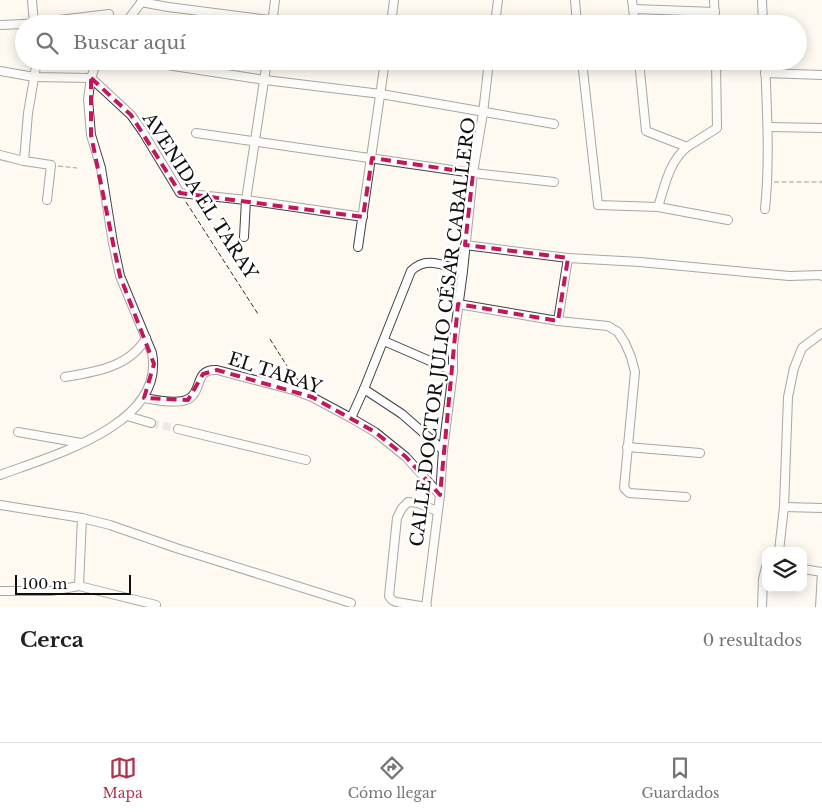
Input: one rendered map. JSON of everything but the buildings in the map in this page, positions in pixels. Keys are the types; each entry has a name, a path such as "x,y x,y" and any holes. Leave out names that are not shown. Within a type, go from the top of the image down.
{"street":[{"path":"32,0 33,15"},
{"path":"273,15 275,0"},
{"path":"392,15 394,0"},
{"path":"496,15 498,0"},
{"path":"575,0 576,15"},
{"path":"632,0 634,15"},
{"path":"634,9 715,12 714,0"},
{"path":"762,0 763,15"},
{"path":"132,15 142,1 168,7 223,15"},
{"path":"102,15 109,14"},
{"path":"0,25 15,24"},
{"path":"24,161 28,113 35,70"},
{"path":"0,475 83,444 127,416 144,398 153,378 154,364 152,353 120,276 101,168 91,134 88,99 94,70"},
{"path":"200,70 381,94 554,124"},
{"path":"244,237 246,200 266,70"},
{"path":"358,248 384,70"},
{"name":"CALLE DOCTOR JULIO CÉSAR CABALLERO","path":"426,607 440,496 458,304 473,173 489,70"},
{"path":"583,70 598,205 658,207 728,220"},
{"path":"640,70 646,131 687,147"},
{"path":"658,207 673,162 687,147 717,128 716,70"},
{"path":"766,70 768,127 766,209"},
{"path":"0,71 34,77 91,78"},
{"path":"766,73 822,75"},
{"name":"AVENIDA EL TARAY","path":"91,78 131,115 180,193"},
{"path":"768,127 822,128"},
{"path":"196,133 473,173 554,182"},
{"path":"0,155 51,165 47,200"},
{"path":"180,193 246,200 363,218"},
{"path":"465,245 568,258 640,262 789,276 822,276"},
{"path":"558,321 568,258"},
{"path":"351,418 411,271 418,263 428,262 463,271"},
{"path":"458,304 558,321 608,326 618,332 631,357 634,372 624,488 629,493 686,497"},
{"path":"779,547 784,507 788,397 802,348 822,333"},
{"path":"65,377 97,372 117,364 135,352 146,338"},
{"path":"384,341 453,371"},
{"name":"EL TARAY","path":"144,398 174,401 188,400 194,394 203,374 209,370 217,370 260,381 312,397 374,432 406,457 440,496"},
{"path":"364,389 402,414 444,450"},
{"path":"127,416 151,423"},
{"path":"178,429 306,460"},
{"path":"18,432 83,444"},
{"path":"627,447 700,452"},
{"path":"426,607 396,602 390,596 397,518 402,508 408,502 437,511"},
{"path":"0,505 82,518 110,525 351,603"},
{"path":"784,507 822,508"},
{"path":"78,586 82,518"},
{"path":"807,570 822,572 820,607"},
{"path":"0,591 51,591 78,586 156,605"},
{"path":"762,607 763,592"}],"path":[{"path":"51,165 77,168"},
{"path":"768,182 822,182"},
{"name":"AVENIDA EL TARAY","path":"180,193 258,314"},
{"path":"270,339 287,366 312,397"}],"highlighted area":[{"path":"91,78 131,115 180,193 363,217 372,158 473,173 465,245 568,258 558,321 458,304 440,495 406,457 375,432 312,397 217,370 203,374 188,400 144,398 154,364 120,276 91,135"}],"tunnel":[{"path":"151,423 178,429"}]}
